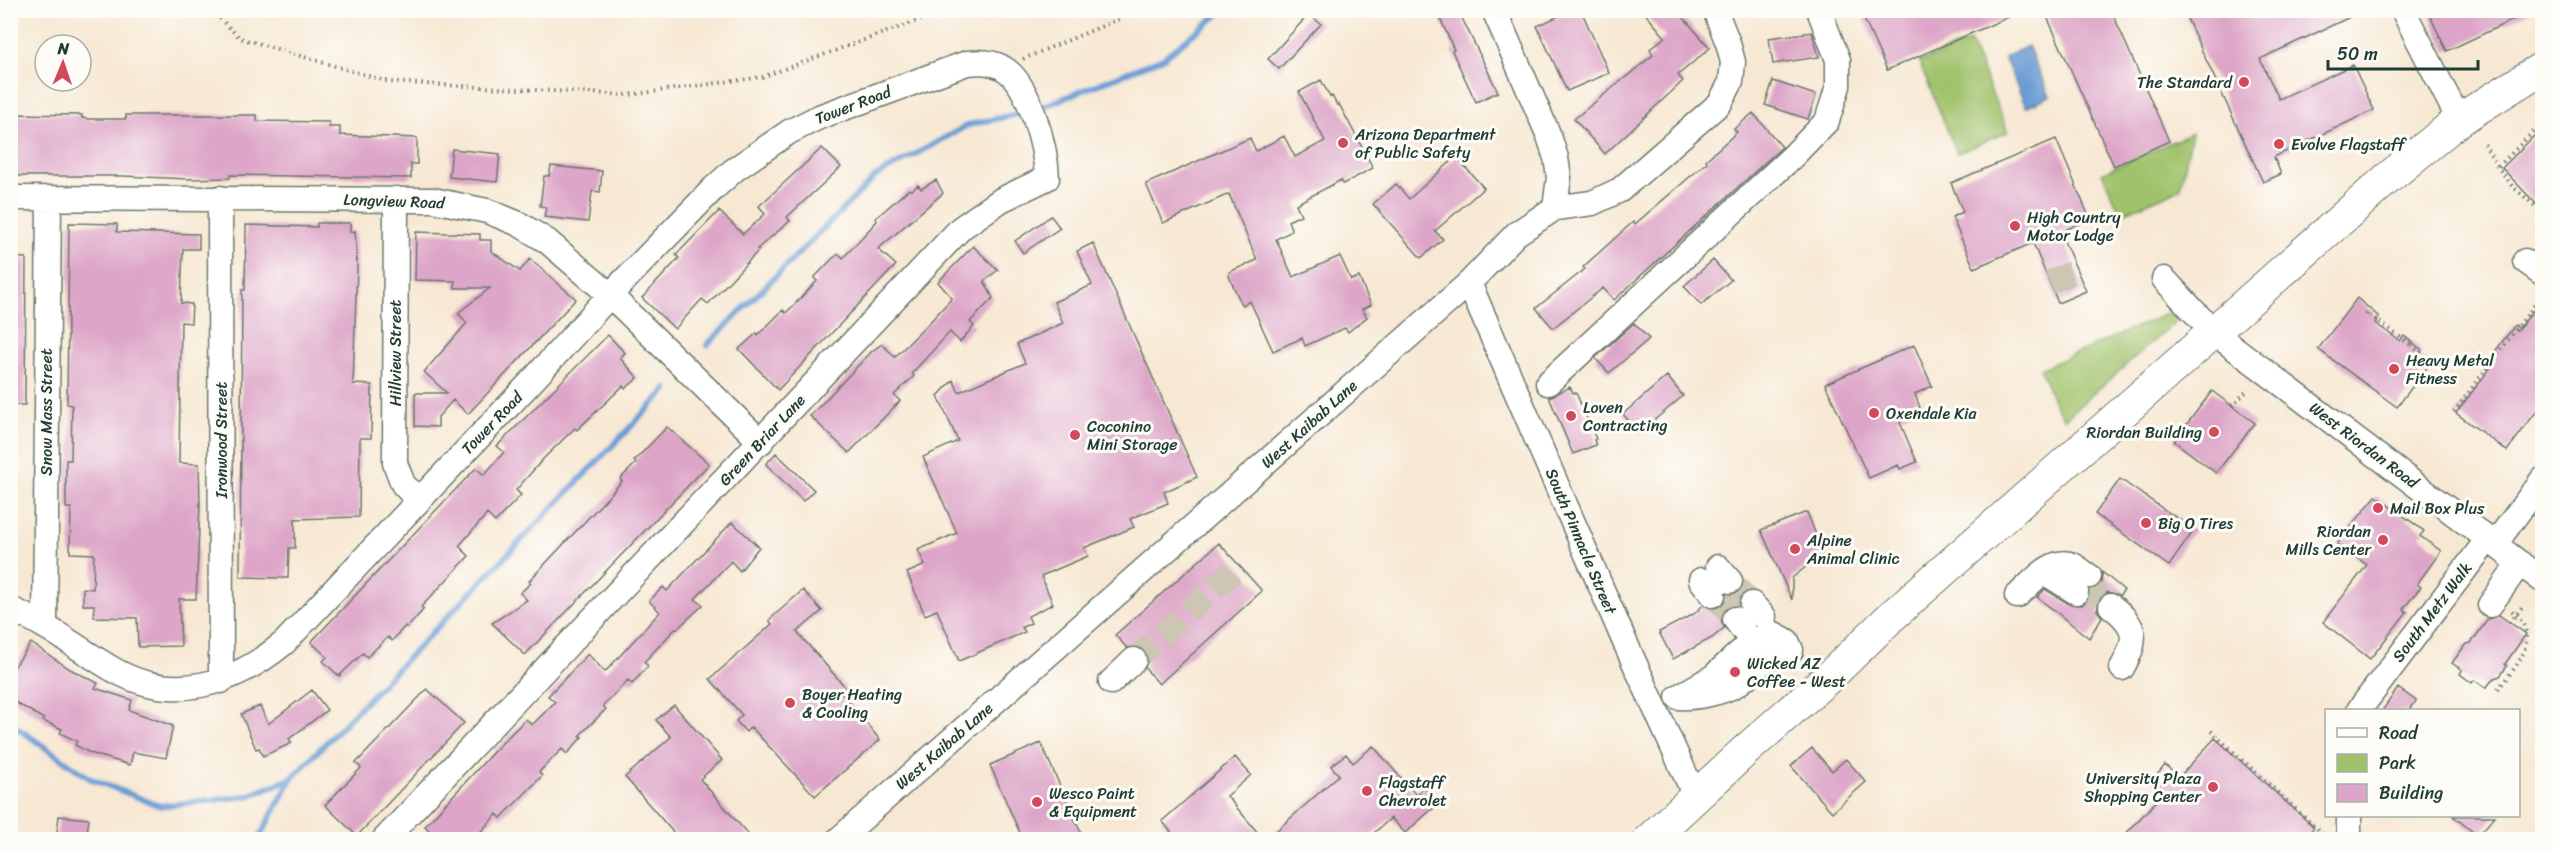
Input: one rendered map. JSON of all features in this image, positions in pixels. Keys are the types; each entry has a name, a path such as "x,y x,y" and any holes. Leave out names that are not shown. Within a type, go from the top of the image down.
{"main road":[{"path":"1649,840 1830,676 1909,600 2213,332 2459,120 2542,68"}],"street":[{"path":"1494,10 1549,136 1556,158 1559,177 1555,208"},
{"name":"West Kaibab Lane","path":"838,840 1469,283 1516,234 1555,208 1592,203 1620,190 1720,103 1731,82 1733,62 1715,10"},
{"path":"1548,382 1791,158 1827,121 1838,86 1838,60 1819,10"},
{"path":"2403,10 2459,120"},
{"name":"Tower Road","path":"10,609 45,625 116,671 138,680 165,686 195,687 221,681 263,660 284,643 610,295 714,188 763,148 819,117 967,63 986,62 1003,68"},
{"name":"Green Briar Lane","path":"384,840 961,228 1002,200 1047,178 1046,159 1027,101 1017,80 1003,68"},
{"name":"Longview Road","path":"10,198 433,200 487,211 519,224 547,241 610,295 761,442"},
{"name":"Snow Mass Street","path":"45,625 49,198"},
{"name":"Ironwood Street","path":"220,198 221,681"},
{"name":"Hillview Street","path":"396,199 395,463 403,484 418,500"},
{"name":"West Riordan Road","path":"2164,279 2213,332 2542,580"},
{"name":"South Pinnacle Street","path":"1469,283 1619,630 1696,798"},
{"name":"South Metz Walk","path":"2360,709 2491,541 2542,480"},
{"path":"2491,603 2520,563"},
{"path":"2017,596 2047,570 2049,575 2082,584"},
{"path":"2112,670 2134,641 2132,628 2127,619 2111,606 2141,619 2145,637 2144,649"},
{"path":"1111,682 1134,660"},
{"path":"2349,817 2349,840"}],"path":[{"path":"211,10 240,38 389,82 628,95 762,77 947,10"},
{"path":"1003,68 1141,10"},
{"path":"2539,108 2542,112"},
{"path":"2498,167 2542,123"},
{"path":"2484,144 2512,186 2542,212"},
{"path":"2454,412 2542,294"},
{"path":"2366,315 2367,313 2432,362"},
{"path":"2232,406 2246,392"},
{"path":"2491,603 2506,606 2516,614 2523,623 2527,640 2520,662 2498,689"},
{"path":"2510,623 2524,604"},
{"path":"2211,731 2329,840"}],"green space":[{"path":"1970,41 2008,132 1957,153 1919,62"},
{"path":"2192,133 2180,189 2121,214 2102,173"},
{"path":"2171,312 2182,316 2064,419 2054,403 2040,369"}],"water":[{"path":"2028,46 2050,96 2026,107 2004,57"}],"building":[{"path":"1441,10 1458,10 1498,92 1476,102 1452,51 1454,50 1440,18 1444,16"},
{"path":"1572,10 1581,10 1609,73 1567,91 1537,26"},
{"path":"1642,10 1677,10 1710,48 1678,75 1683,81 1605,154 1574,119 1653,55 1650,49 1665,37"},
{"path":"1860,10 2025,10 1887,70"},
{"name":"High Country Motor Lodge","path":"2044,10 2111,10 2169,141 2114,166"},
{"name":"The Standard","path":"2183,10 2365,10 2260,59 2279,99 2353,65 2374,110 2274,157 2281,174 2263,182"},
{"path":"2443,10 2534,10 2447,51 2430,16"},
{"path":"1309,14 1321,24 1279,69 1268,59"},
{"path":"1812,32 1819,57 1773,64 1769,38"},
{"path":"1321,80 1330,97 1332,96 1337,105 1339,104 1373,168 1343,184 1341,180 1296,204 1301,215 1288,221 1292,231 1276,239 1293,277 1340,256 1351,280 1359,277 1371,305 1362,309 1367,317 1348,332 1345,328 1305,346 1302,338 1273,351 1250,301 1243,305 1229,276 1229,272 1257,260 1229,194 1163,223 1146,184 1250,138 1256,151 1284,136 1295,157 1325,141 1299,92"},
{"path":"1773,81 1816,95 1808,119 1765,105"},
{"path":"1753,113 1782,147 1614,300 1603,288 1553,328 1536,308 1585,269 1583,267 1633,222 1635,224 1707,162 1706,160 1737,132 1734,129"},
{"path":"11,114 82,115 82,118 89,119 126,119 126,115 257,115 257,121 329,122 329,127 340,127 340,135 417,138 417,164 411,164 411,178 230,175 230,178 188,179 122,176 10,176"},
{"path":"2542,128 2542,210 2502,168"},
{"name":"High Country Motor Lodge","path":"2056,139 2090,219 2060,232 2086,291 2058,303 2033,243 1974,268 1952,217 1963,212 1951,183"},
{"path":"822,148 841,167 787,217 790,221 757,249 759,250 708,304 702,299 675,329 642,298 679,258 676,255 719,211 743,234 765,214 759,206"},
{"path":"452,149 500,154 497,182 449,177"},
{"name":"Arizona Department of Public Safety","path":"1456,157 1484,188 1435,231 1443,239 1421,258 1373,204 1396,184 1409,199"},
{"path":"551,166 602,171 600,192 592,191 588,222 544,217 546,207 540,206 544,176 549,176"},
{"path":"936,180 943,193 878,249 896,265 778,390 739,349 757,333 758,335 783,310 786,313 817,281 814,278 832,259 839,254 843,258 877,221 876,218 909,189 911,191 918,185 921,189"},
{"path":"1051,216 1060,228 1023,253 1015,241"},
{"path":"69,223 117,224 117,232 199,234 199,249 183,249 181,303 192,304 191,323 181,322 179,463 199,464 200,504 196,599 179,599 181,646 138,647 137,618 94,617 94,605 83,605 83,588 93,589 94,554 70,553 71,508 66,508 66,460 71,460 72,405 67,404"},
{"path":"317,223 350,223 350,232 355,231 357,267 353,384 372,385 371,438 360,438 359,517 295,519 295,548 289,548 288,578 240,577 242,290 245,290 246,225 317,227"},
{"path":"416,232 480,234 480,240 491,240 491,251 520,271 530,259 576,299 468,414 453,400 438,417 438,427 415,426 415,393 447,393 424,372 467,323 458,313 490,288 455,288 455,281 415,280"},
{"path":"1093,243 1197,477 1164,492 1168,503 1130,519 1134,527 1084,548 1088,556 1041,576 1053,604 1028,616 1031,623 1022,627 1025,632 959,661 937,610 925,615 907,573 925,565 918,550 957,533 923,457 958,441 938,396 953,380 959,392 1025,363 1017,344 1063,323 1054,302 1092,285 1077,251"},
{"path":"973,246 998,270 984,281 993,298 970,322 974,326 960,342 950,332 912,373 914,376 894,395 900,401 849,453 810,416 872,351 882,344 895,357 927,325 952,298 938,282"},
{"path":"10,257 26,258 25,405 10,405"},
{"path":"1713,260 1731,280 1701,305 1684,286"},
{"path":"2357,298 2379,317 2375,323 2400,341 2404,336 2422,350 2417,356 2429,365 2397,407 2318,349"},
{"path":"2542,299 2542,404 2507,451 2456,413 2495,362 2490,358 2515,325 2519,329"},
{"path":"1634,323 1649,339 1609,373 1595,358"},
{"path":"608,335 625,353 620,358 638,378 625,389 623,386 544,458 516,490 521,495 495,522 487,514 459,546 469,556 421,607 424,609 407,628 405,626 392,641 388,637 367,657 363,653 339,676 323,661 327,657 311,642 476,468 484,475 504,452 497,446"},
{"name":"Oxendale Kia","path":"1914,345 1932,386 1915,394 1920,408 1898,418 1917,462 1900,469 1898,465 1869,478 1825,384"},
{"path":"1667,376 1683,396 1639,433 1623,414"},
{"name":"Loven Contracting","path":"1570,387 1573,393 1576,393 1596,439 1594,440 1596,445 1573,454 1549,397"},
{"name":"Riordan Building","path":"2212,391 2255,423 2216,473 2174,441"},
{"path":"667,427 709,464 525,655 492,623 527,600 520,593 531,583 529,581 609,496 622,481 620,479 636,463 634,461"},
{"path":"776,453 814,490 803,501 766,464"},
{"name":"Big O Tires","path":"2120,479 2194,530 2169,566 2095,514"},
{"path":"2376,496 2424,531 2420,536 2441,551 2417,584 2421,587 2403,609 2407,612 2370,659 2323,622 2367,565 2337,544"},
{"name":"Alpine Animal Clinic","path":"1807,512 1823,553 1792,578 1792,600 1761,530"},
{"path":"732,522 759,547 740,571 731,561 695,599 703,605 676,628 644,662 648,666 632,684 628,680 603,706 606,709 580,735 582,737 567,754 562,749 539,772 542,776 501,818 497,814 473,840 438,840 425,826 497,748 526,719 532,725 555,702 548,696 588,654 605,672 660,612 649,601 663,587 667,591"},
{"path":"1219,543 1262,591 1159,684 1145,668 1148,657 1145,651 1137,646 1127,648 1115,635"},
{"path":"2102,572 2124,590 2120,595 2107,592 2100,597 2097,610 2102,617 2089,638 2037,597 2045,589 2069,604 2082,605 2088,599 2090,590 2101,583"},
{"path":"1744,581 1752,590 1742,594 1738,605 1727,607 1722,613 1721,620 1724,628 1712,638 1673,659 1659,632 1694,614 1703,605 1715,609 1721,606 1727,595 1739,592"},
{"name":"Boyer Heating & Cooling","path":"803,590 822,611 797,632 846,688 841,692 880,740 815,796 751,727 746,732 736,721 742,715 710,679 772,624 769,620"},
{"path":"2499,615 2526,634 2505,664 2507,666 2500,676 2494,678 2486,688 2474,680 2472,683 2460,674 2462,670 2452,663 2466,644 2471,643 2488,619"},
{"path":"31,643 70,669 98,683 95,688 132,700 129,710 173,726 166,758 133,752 130,765 90,753 75,745 77,741 60,733 62,729 43,721 44,719 10,699 10,673"},
{"path":"2398,688 2416,701 2410,709 2383,709"},
{"path":"427,689 464,723 357,836 325,805 361,768 356,763"},
{"path":"312,690 327,710 289,739 292,743 263,756 259,748 256,749 241,714 260,706 268,724"},
{"path":"674,705 722,760 700,779 753,840 680,840 625,777 671,737 656,720"},
{"name":"University Plaza Shopping Center","path":"2215,738 2314,827 2303,840 2120,840 2163,794 2153,780 2165,765 2179,777"},
{"name":"Wesco Paint & Equipment","path":"1041,743 1084,840 1023,840 990,765"},
{"name":"Flagstaff Chevrolet","path":"1373,746 1416,795 1424,787 1439,803 1405,833 1391,818 1366,840 1266,840 1339,775 1331,766 1346,754 1353,763"},
{"path":"1812,748 1832,771 1846,759 1866,782 1832,812 1791,766"},
{"path":"1235,757 1251,775 1227,796 1264,840 1178,840 1162,821"},
{"path":"59,816 89,819 86,840 56,840"},
{"path":"2454,817 2494,817 2478,836"}],"waterway":[{"path":"1037,109 1163,58 1224,10"},
{"path":"707,345 876,176 968,125 1027,112"},
{"path":"10,723 91,779 160,806 248,796 292,778 667,389"},
{"path":"258,840 292,778"}],"tunnel":[{"path":"2049,282 2077,271"},
{"path":"1134,660 1241,564"},
{"path":"1730,581 1752,604"},
{"path":"2082,584 2111,606"},
{"path":"1713,595 1735,619"},
{"path":"909,834 911,840"}],"railway":[{"path":"511,10 623,10"}],"place":[{"name":"The Standard","path":"2244,82"},
{"name":"Arizona Department of Public Safety","path":"1343,143"},
{"name":"Evolve Flagstaff","path":"2279,144"},
{"name":"High Country Motor Lodge","path":"2015,226"},
{"name":"Heavy Metal Fitness","path":"2394,369"},
{"name":"Oxendale Kia","path":"1874,413"},
{"name":"Loven Contracting","path":"1571,416"},
{"name":"Riordan Building","path":"2214,432"},
{"name":"Coconino Mini Storage","path":"1075,435"},
{"name":"Mail Box Plus","path":"2378,508"},
{"name":"Big O Tires","path":"2146,523"},
{"name":"Riordan Mills Center","path":"2383,540"},
{"name":"Alpine Animal Clinic","path":"1795,549"},
{"name":"Wicked AZ Coffee - West","path":"1735,672"},
{"name":"Boyer Heating & Cooling","path":"790,703"},
{"name":"University Plaza Shopping Center","path":"2213,787"},
{"name":"Flagstaff Chevrolet","path":"1367,791"},
{"name":"Wesco Paint & Equipment","path":"1037,802"}]}
